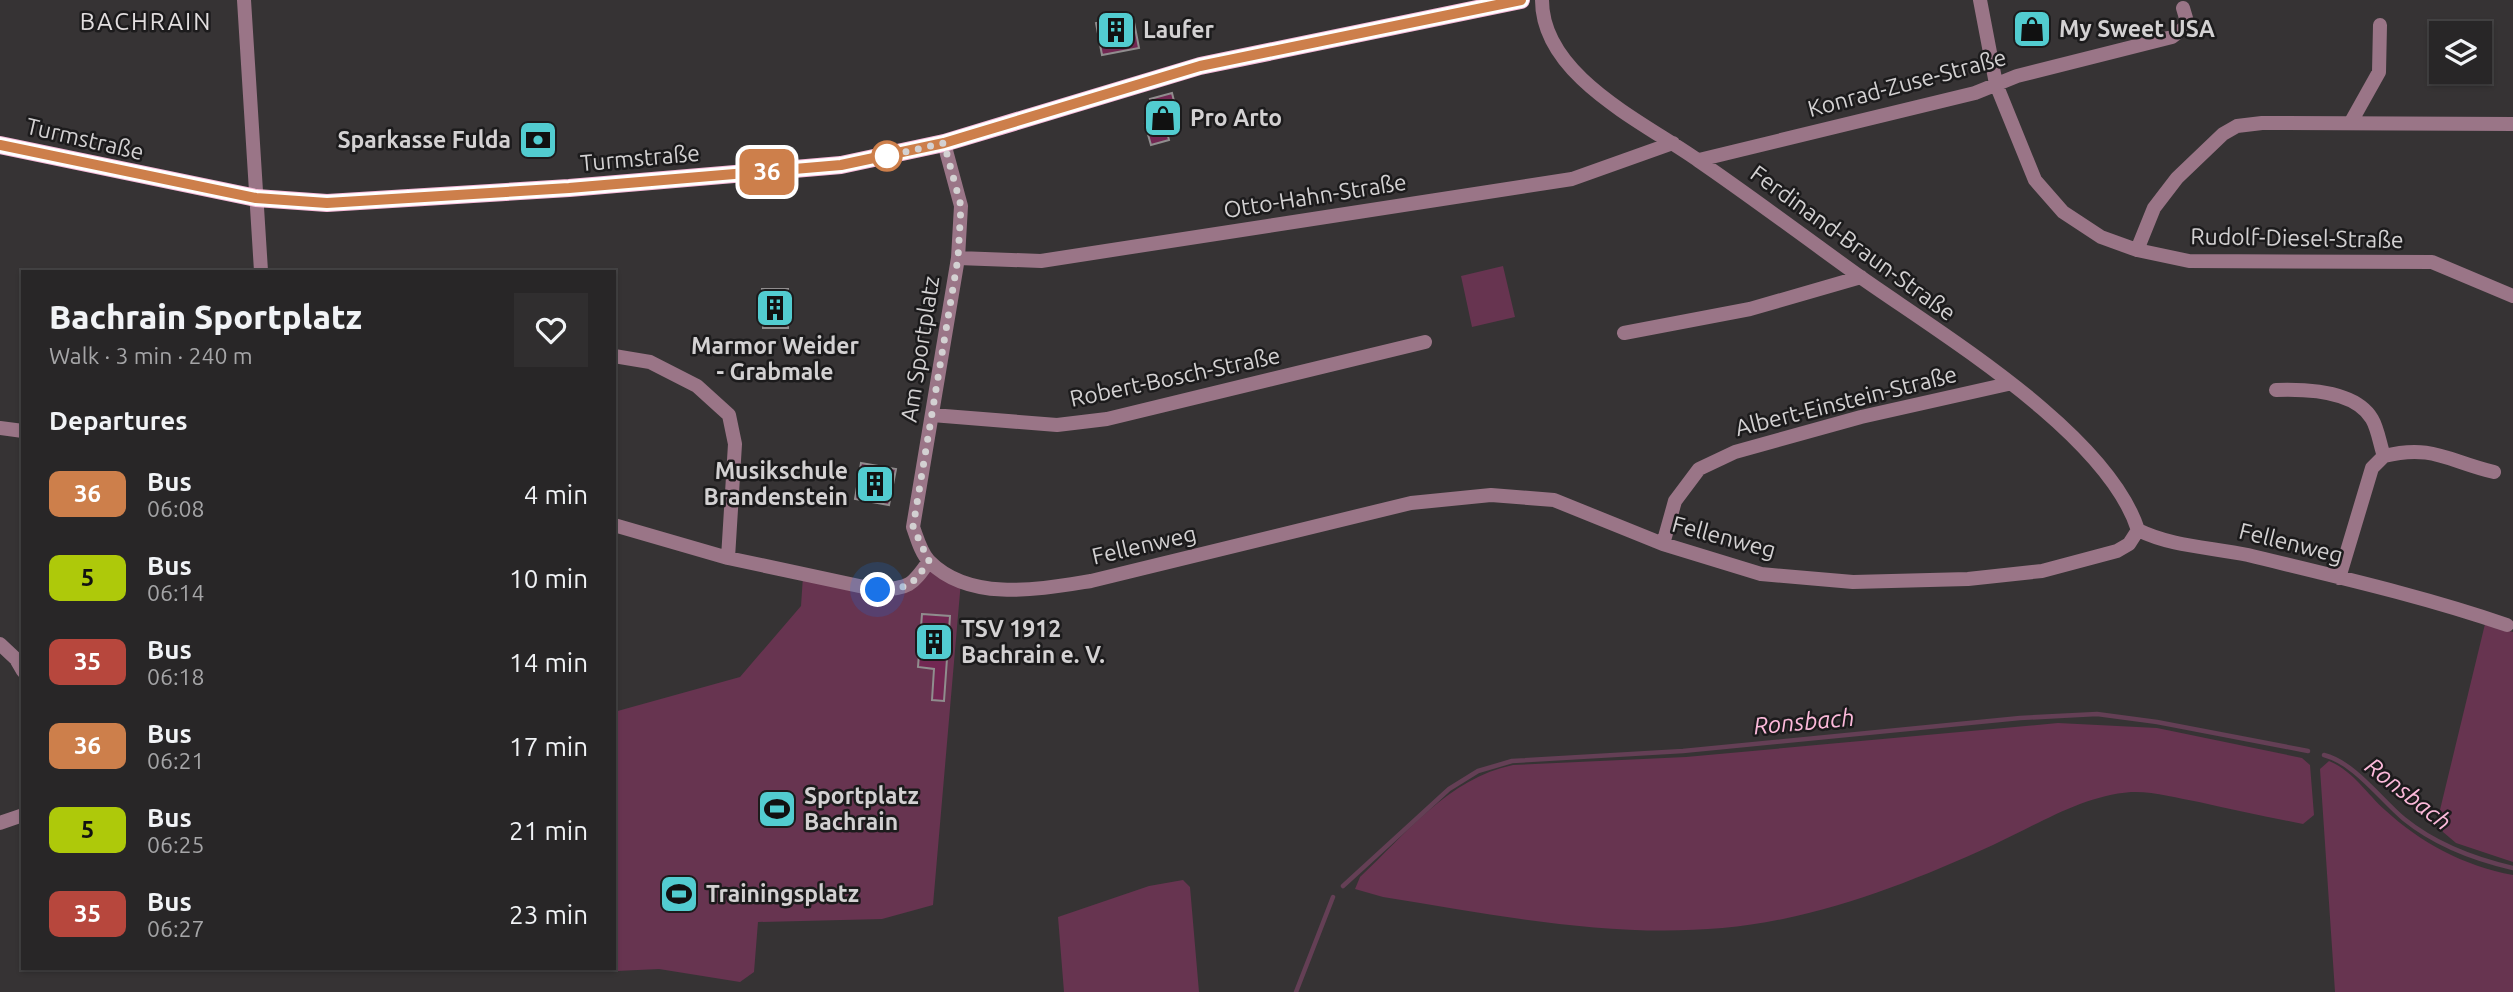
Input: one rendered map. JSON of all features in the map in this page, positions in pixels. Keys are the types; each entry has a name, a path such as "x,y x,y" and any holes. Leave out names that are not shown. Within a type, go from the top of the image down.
{"main road":[{"name":"Turmstraße","path":"0,145 256,198 327,203 569,188 841,165 944,143 1200,66 1521,0"}],"street":[{"path":"244,0 261,270"},
{"name":"Ferdinand-Braun-Straße","path":"1542,0 1551,39 1584,81 1636,121 1699,160 2048,415 2095,460 2123,494 2138,530"},
{"name":"Rudolf-Diesel-Straße","path":"1980,0 1996,84 2035,180 2063,212 2101,237 2137,250 2189,261 2432,262 2513,296"},
{"name":"Konrad-Zuse-Straße","path":"1699,160 1975,93 1996,84 2172,37 2188,25 2183,8"},
{"path":"2351,122 2379,72 2380,25"},
{"path":"2137,250 2154,208 2176,178 2223,134 2237,126 2262,122 2513,124"},
{"name":"Am Sportplatz","path":"929,561 913,527 958,258 961,206 944,143"},
{"name":"Otto-Hahn-Straße","path":"958,258 1041,261 1572,179 1673,143"},
{"path":"1624,333 1750,309 1861,277"},
{"name":"Robert-Bosch-Straße","path":"932,415 1057,425 1107,419 1425,342"},
{"path":"616,356 650,362 697,386 729,415 734,444 728,558"},
{"name":"Albert-Einstein-Straße","path":"1663,544 1675,501 1699,469 1735,452 1861,417 2008,384"},
{"path":"2276,390 2308,389 2352,402 2372,418 2384,456"},
{"path":"0,428 21,432"},
{"path":"2339,578 2372,468 2384,456 2410,449 2426,450 2494,472"},
{"name":"Fellenweg","path":"929,561 961,581 998,589 1042,589 1104,578 1411,503 1491,495 1554,500 1663,544 1761,574 1879,582 1968,579 2042,571 2117,551 2129,544 2138,530 2173,544 2221,549 2461,609 2507,625"},
{"path":"616,530 728,558 878,590 900,589 914,584 929,561"},
{"path":"0,644 21,668"},
{"path":"0,823 21,816"}],"shaded area":[{"path":"1503,266 1515,317 1472,327 1461,276"},
{"name":"Sportplatz Bachrain","path":"929,561 961,581 933,905 882,919 758,922 754,972 740,982 659,969 595,972 592,970 616,970 616,711 740,677 801,606 803,576 900,589"},
{"path":"2485,624 2513,632 2513,862 2456,843 2443,832 2439,814"},
{"path":"2058,723 2157,728 2302,758 2310,765 2314,815 2303,824 2156,794 2131,792 2113,795 2060,812 2010,837 1890,888 1810,913 1733,927 1633,930 1532,921 1383,897 1355,889 1360,877 1412,826 1449,795 1490,772 1513,765 1686,757"},
{"path":"2329,761 2345,770 2385,810 2428,843 2477,866 2513,875 2513,992 2335,992 2320,769"},
{"path":"1183,880 1190,887 1199,992 1064,992 1058,917 1149,886"}],"building":[{"name":"Laufer","path":"1133,17 1139,48 1102,55 1096,23"},
{"name":"Pro Arto","path":"1172,93 1178,117 1164,120 1169,140 1151,145 1145,124 1155,121 1150,99"},
{"name":"Marmor Weider - Grabmale","path":"762,289 788,289 788,328 763,328"},
{"name":"Musikschule Brandenstein","path":"861,463 896,469 889,505 855,499"},
{"name":"TSV 1912 Bachrain e. V.","path":"922,614 950,616 944,701 932,700 934,669 918,667"}],"waterway":[{"name":"Ronsbach","path":"1343,886 1449,789 1478,771 1512,761 1683,751 2020,718 2097,714 2157,722 2308,751"},
{"name":"Ronsbach","path":"2324,755 2357,773 2404,819 2442,844 2513,868"},
{"name":"Ronsbach","path":"1296,992 1333,897"}],"bus line":[{"name":"36","path":"0,145 137,176 256,198 327,203 569,188 841,165 944,143 1109,91 1200,66 1335,36 1521,0"}],"place":[{"name":"My Sweet USA","path":"2032,29"},
{"name":"Laufer","path":"1116,30"},
{"name":"Pro Arto","path":"1163,118"},
{"name":"Sparkasse Fulda","path":"538,140"},
{"name":"Marmor Weider - Grabmale","path":"775,308"},
{"name":"Musikschule Brandenstein","path":"875,484"},
{"name":"TSV 1912 Bachrain e. V.","path":"934,642"},
{"name":"Sportplatz Bachrain","path":"777,809"},
{"name":"Trainingsplatz","path":"679,894"}],"district":[{"name":"BACHRAIN","path":"146,22"}],"route":[{"path":"878,590 900,589 914,584 929,561 913,527 958,258 961,206 944,143 887,156"}]}
